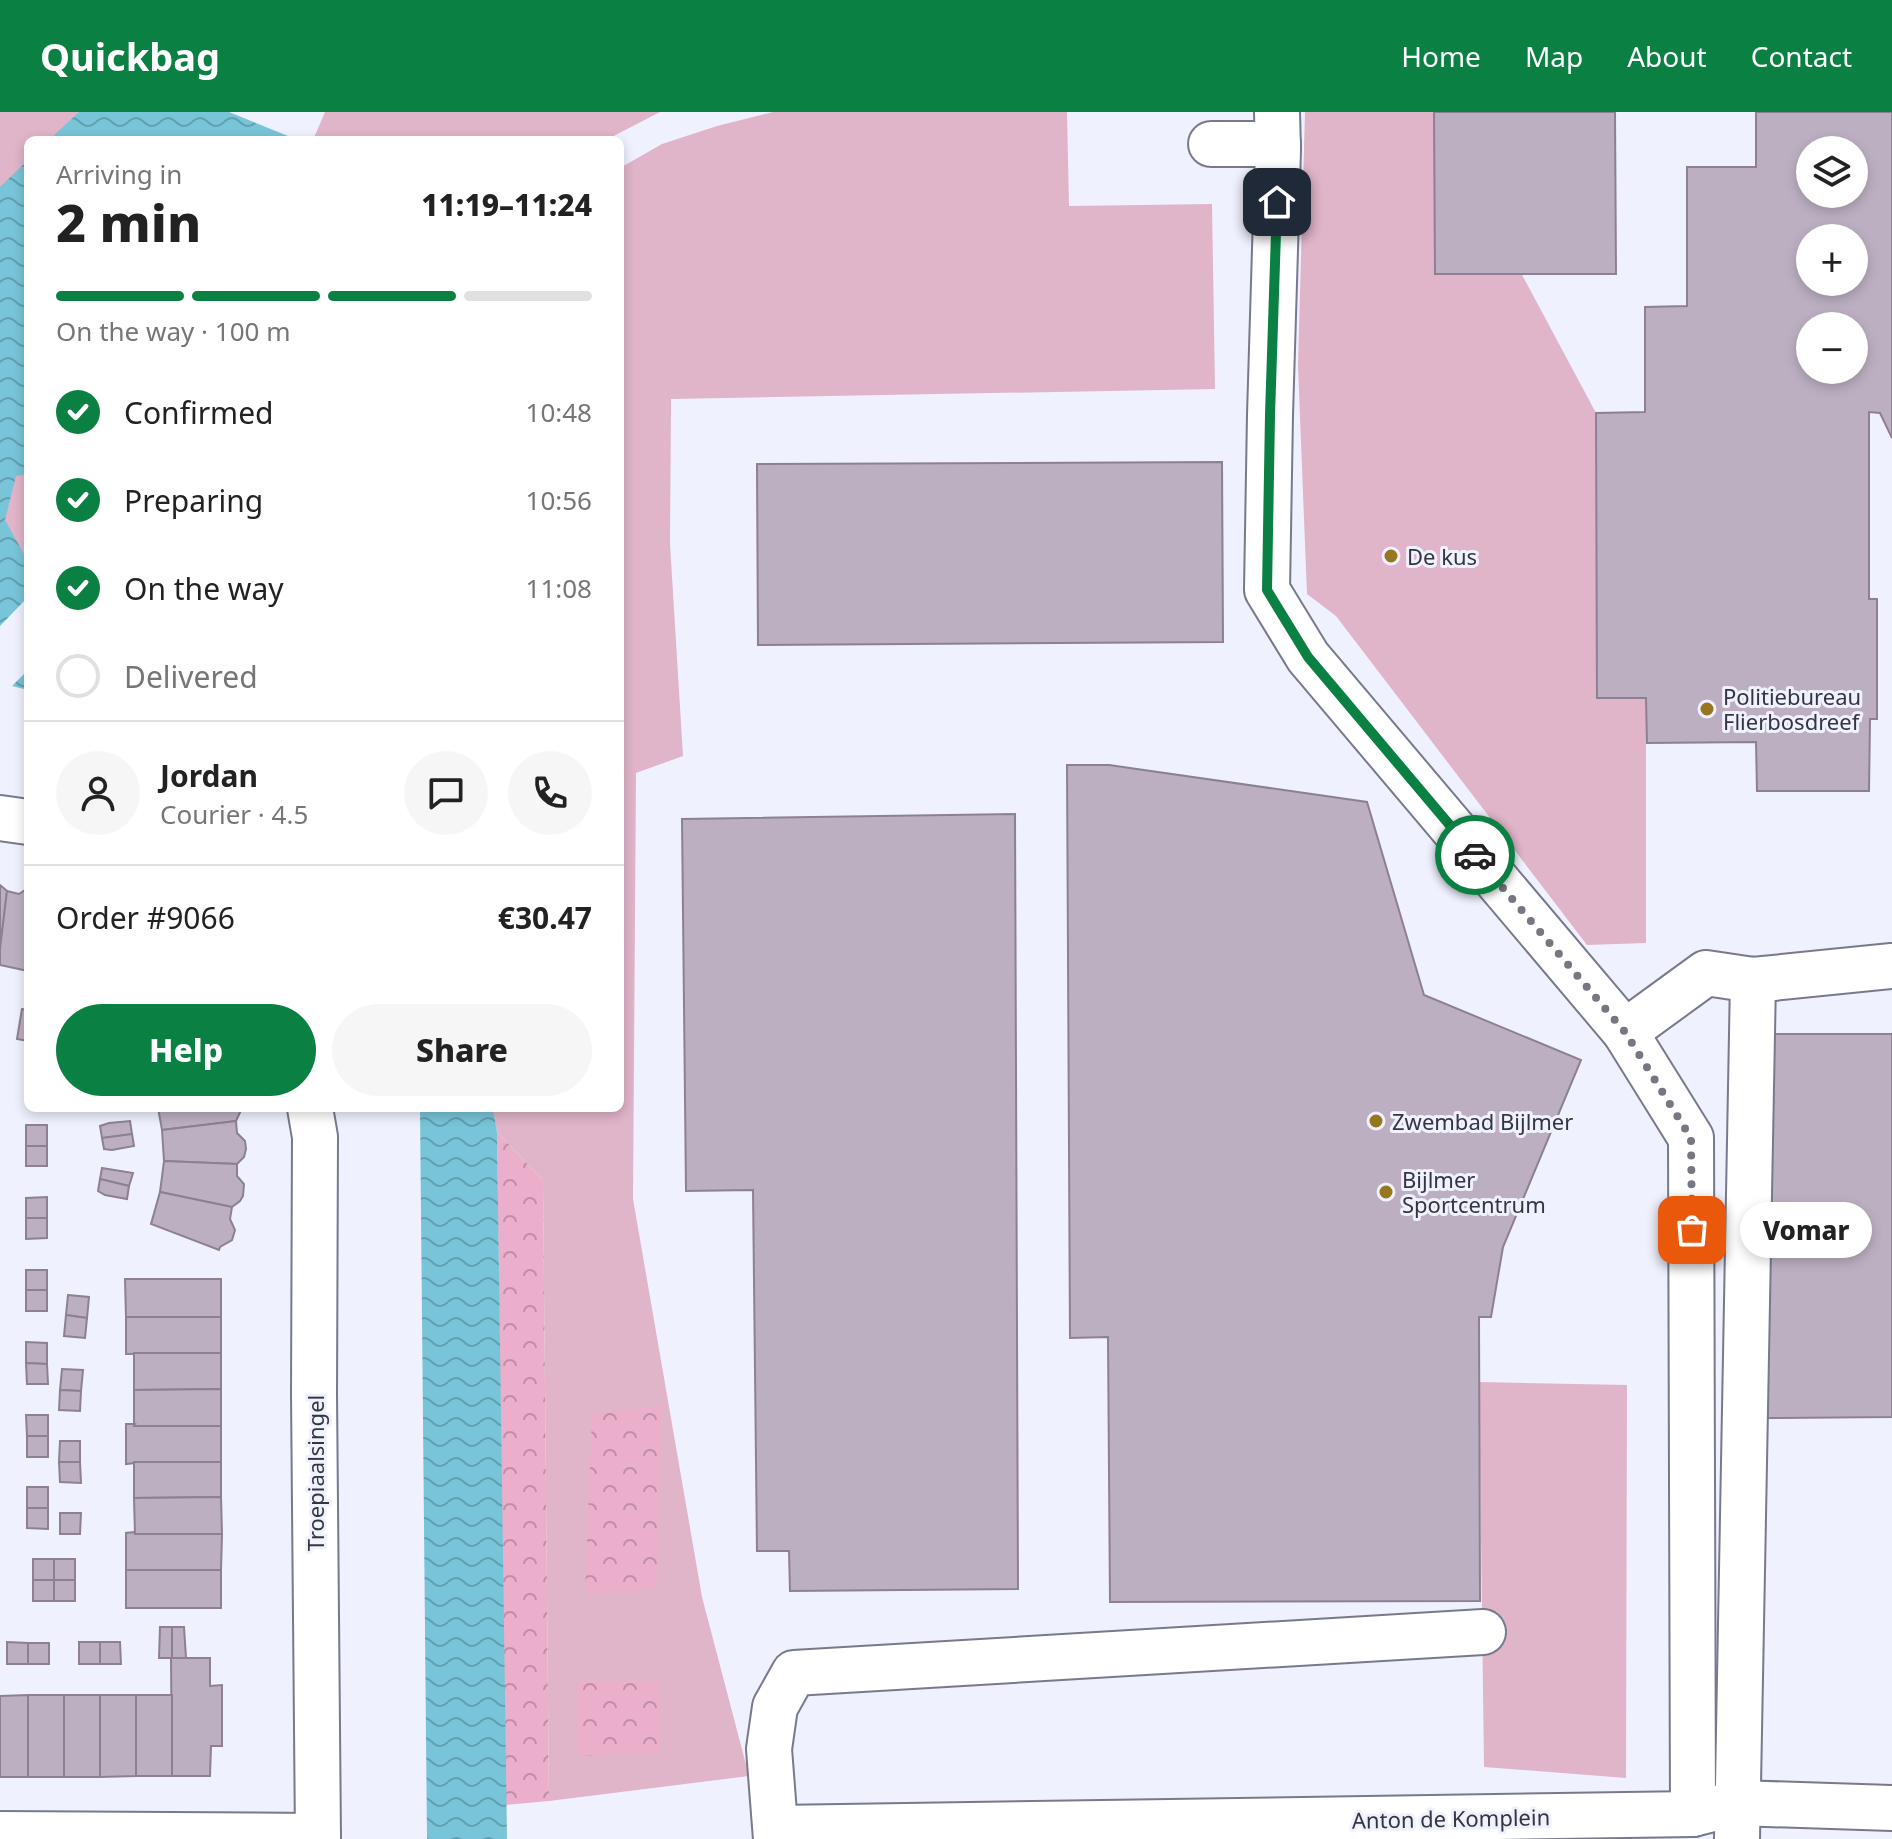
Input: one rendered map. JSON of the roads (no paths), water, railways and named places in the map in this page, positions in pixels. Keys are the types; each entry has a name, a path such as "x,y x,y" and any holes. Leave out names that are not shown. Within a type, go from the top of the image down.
{"street":[{"path":"1211,144 1278,128 1267,590 1308,657 1625,1032 1691,1138 1693,1814"},
{"path":"0,818 24,821"},
{"path":"1625,1032 1706,973 1753,980 1892,966"},
{"path":"1737,1821 1753,980"},
{"name":"Troepiaalsingel","path":"311,1112 315,1137 318,1838"},
{"name":"Anton de Komplein","path":"1483,1632 794,1673 775,1707 769,1749 776,1834 1693,1814 1737,1821 1892,1808"},
{"path":"0,1834 318,1838"}],"water":[{"path":"79,112 321,112 310,136 53,136"},
{"path":"24,164 24,475 16,476 5,520 24,554 24,689 0,683 0,187"},
{"path":"420,1112 494,1112 497,1132 507,1839 427,1839"}],"place":[{"name":"De kus","path":"1391,556"},
{"name":"Politiebureau Flierbosdreef","path":"1707,709"},
{"name":"Zwembad Bijlmer","path":"1376,1121"},
{"name":"Bijlmer Sportcentrum","path":"1386,1192"},
{"name":"Vomar","path":"1692,1230"}]}
